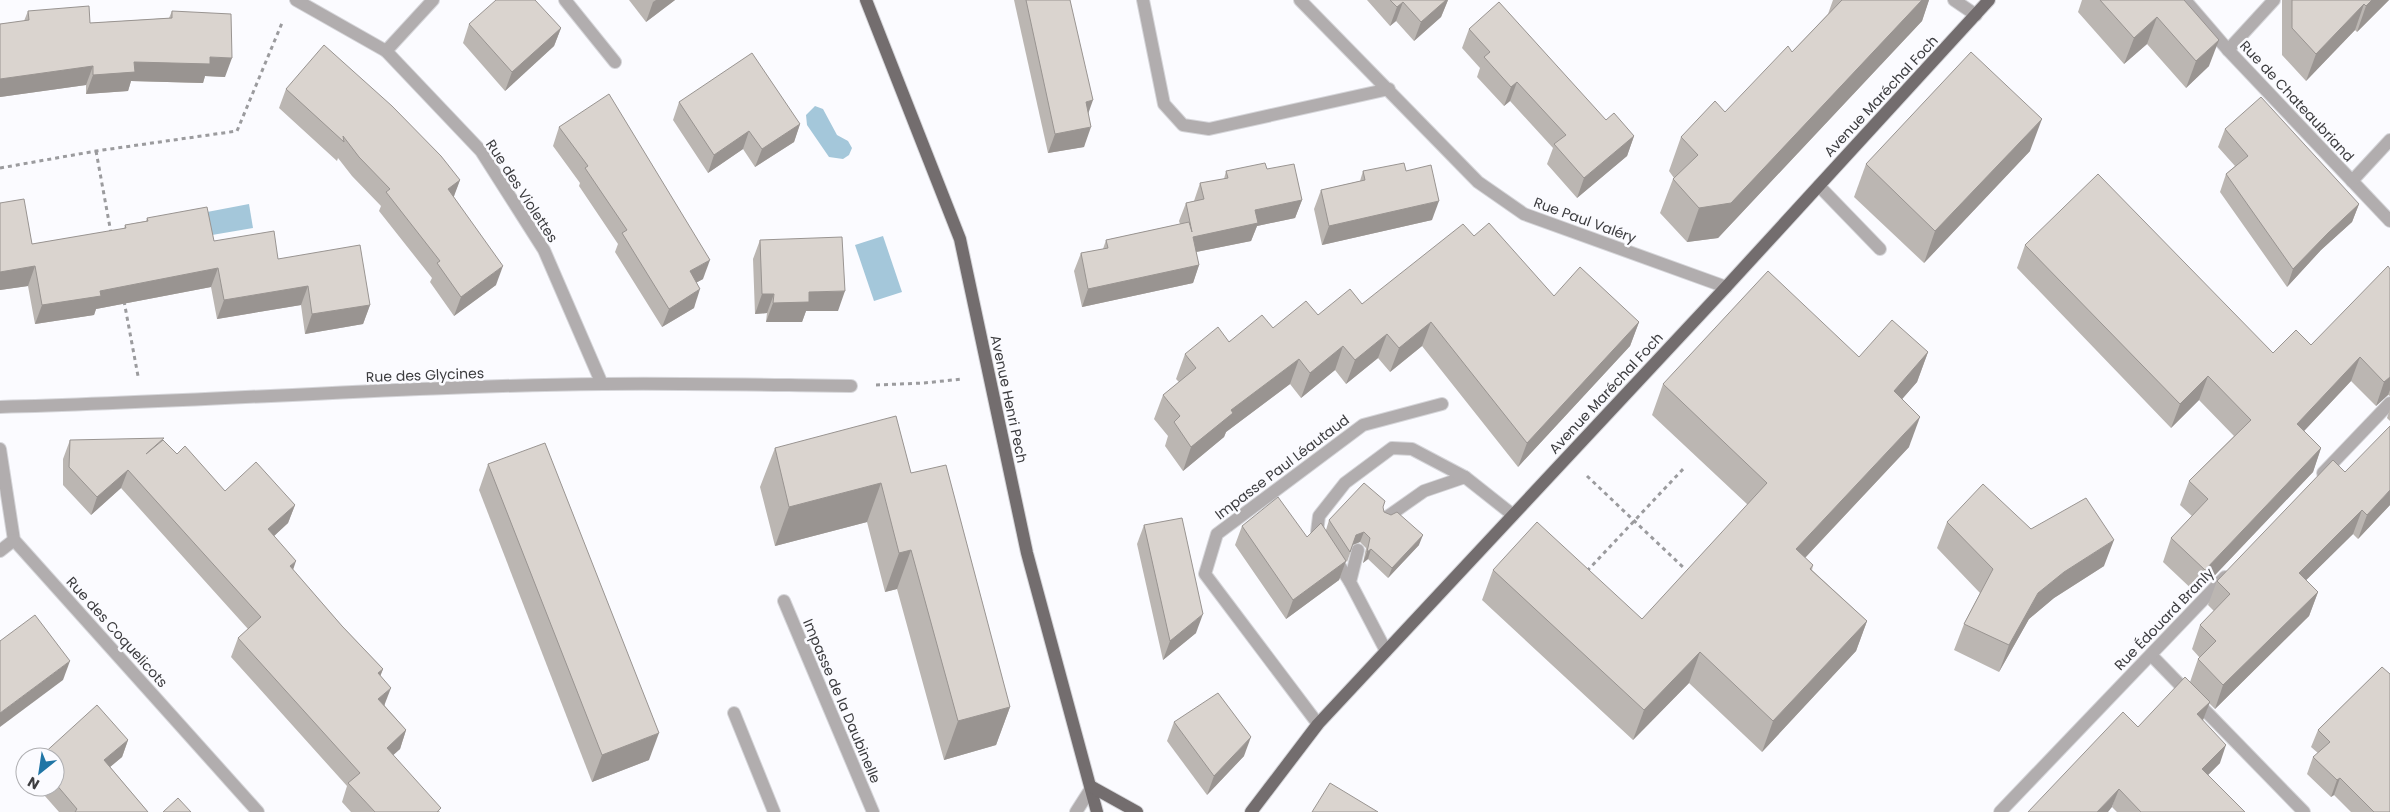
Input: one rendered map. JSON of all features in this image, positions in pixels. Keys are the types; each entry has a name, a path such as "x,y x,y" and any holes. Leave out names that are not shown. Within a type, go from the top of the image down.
{"main road":[{"name":"Avenue Henri Pech","path":"866,0 960,239 1026,553 1098,812"},
{"name":"Avenue Maréchal Foch","path":"1250,812 1318,724 1726,287 1989,0"},
{"path":"1092,787 1137,812"}],"street":[{"name":"Rue des Violettes","path":"296,0 386,50 481,151 539,241 602,384"},
{"path":"386,50 433,0"},
{"path":"565,0 615,62"},
{"path":"1142,0 1164,104 1183,124 1209,129 1389,89"},
{"name":"Rue Paul Valéry","path":"1300,0 1478,182 1524,214 1726,287"},
{"path":"1954,0 1976,15"},
{"name":"Rue de Chateaubriand","path":"2185,0 2228,50 2390,222"},
{"path":"2228,50 2274,0"},
{"path":"2352,181 2390,140"},
{"path":"1819,186 1880,248"},
{"name":"Rue des Glycines","path":"0,407 142,403 306,393 602,384 851,386"},
{"path":"2315,482 2390,403"},
{"name":"Impasse Paul Léautaud","path":"1318,724 1206,574 1217,534 1363,426 1442,404"},
{"path":"1386,651 1350,582 1317,532 1319,516 1345,483 1392,448 1412,450 1465,477 1513,515"},
{"path":"0,449 14,540 0,551"},
{"path":"1387,517 1424,491 1465,477"},
{"name":"Rue des Coquelicots","path":"14,540 258,812"},
{"path":"1350,582 1358,550"},
{"name":"Rue Édouard Branly","path":"2000,812 2233,568"},
{"name":"Impasse de la Daubinelle","path":"784,602 873,812"},
{"path":"2151,655 2304,812"},
{"path":"734,713 774,812"},
{"path":"1076,812 1092,787"}],"path":[{"path":"0,168 96,150 237,131 284,18"},
{"path":"96,150 112,238"},
{"path":"123,296 142,403"},
{"path":"851,386 924,383 989,376"},
{"path":"1567,457 1685,569"},
{"path":"1587,571 1685,467"}],"water":[{"path":"815,106 823,109 837,135 848,141 852,148 849,155 843,159 829,157 807,125 806,115"},
{"path":"249,204 253,228 212,235 207,212"},
{"path":"883,236 902,292 874,301 855,245"}],"building":[{"path":"496,0 535,0 561,28 512,72 469,24"},
{"path":"1026,0 1070,0 1093,100 1086,102 1091,127 1055,134"},
{"path":"1390,0 1446,0 1421,22 1403,2 1397,7"},
{"path":"1842,0 1922,0 1731,203 1699,208 1673,179 1698,155 1681,137 1715,101 1725,112 1788,46 1792,52"},
{"path":"2100,0 2184,0 2219,40 2196,61 2157,17 2134,38"},
{"path":"2292,0 2372,0 2366,6 2364,4 2316,54 2292,28"},
{"path":"1499,2 1606,120 1614,113 1634,136 1584,178 1554,144 1566,135 1517,82 1511,87 1484,57 1490,52 1469,29"},
{"path":"89,6 90,23 172,18 172,11 231,14 232,58 210,57 210,64 134,62 135,72 93,75 93,66 0,79 0,24 29,20 28,11"},
{"path":"324,45 392,106 441,156 460,180 448,189 503,266 461,297 437,263 440,261 386,192 390,189 359,157 343,136 344,142 286,89"},
{"path":"1971,52 2042,119 1935,231 1866,164"},
{"path":"752,53 800,124 762,149 749,131 714,155 679,102"},
{"path":"609,94 710,260 690,271 700,289 669,309 622,233 627,230 585,168 588,166 559,127"},
{"path":"2261,97 2359,204 2293,269 2226,174 2248,156 2225,129"},
{"path":"1265,163 1267,169 1294,164 1302,200 1255,210 1258,223 1193,237 1199,265 1088,289 1081,253 1108,248 1106,240 1189,222 1192,232 1186,203 1204,199 1200,183 1228,178 1226,171"},
{"path":"1404,163 1406,171 1431,165 1439,201 1329,226 1321,190 1365,180 1363,171"},
{"path":"2098,174 2273,353 2296,330 2311,345 2388,266 2390,269 2390,377 2384,382 2360,357 2297,424 2321,448 2205,570 2171,538 2208,499 2189,481 2251,420 2208,376 2180,404 2025,245"},
{"path":"24,199 32,244 126,228 125,225 148,221 147,218 207,207 214,241 274,231 278,259 360,245 370,305 312,314 308,286 224,300 218,268 100,291 101,296 42,305 35,266 0,272 0,203"},
{"path":"1489,223 1554,296 1580,267 1639,322 1527,443 1431,322 1399,348 1387,334 1355,360 1343,346 1310,373 1299,359 1231,410 1233,413 1191,447 1174,422 1180,416 1163,395 1196,368 1185,354 1218,327 1229,342 1262,315 1273,328 1306,301 1318,315 1350,289 1362,304 1463,224 1474,236"},
{"path":"842,237 845,291 809,292 809,302 773,303 774,294 762,294 760,240"},
{"path":"1768,271 1859,357 1892,320 1928,352 1894,391 1920,417 1796,549 1813,565 1810,569 1867,621 1773,721 1700,652 1644,710 1493,570 1537,522 1642,619 1767,483 1663,384"},
{"path":"896,416 911,473 946,465 1010,707 958,721 911,550 899,553 881,483 789,507 775,448"},
{"path":"2390,426 2390,490 2367,515 2362,510 2299,573 2318,592 2223,685 2198,659 2216,641 2200,625 2230,594 2217,581 2333,460 2345,472"},
{"path":"164,438 146,454 163,440 177,454 185,446 225,491 256,462 295,505 268,529 296,561 290,566 342,626 383,669 378,673 391,688 378,699 406,730 387,748 441,808 437,812 375,812 348,783 360,773 238,638 261,617 128,470 97,497 69,467 70,440"},
{"path":"545,443 659,733 602,755 488,464"},
{"path":"1364,483 1385,501 1384,512 1391,515 1397,512 1423,535 1392,568 1371,549 1367,552 1370,538 1364,532 1356,535 1350,552 1329,520"},
{"path":"1983,484 2031,529 2086,498 2114,540 2064,572 2038,593 2009,645 1964,624 1993,569 1947,522"},
{"path":"1278,497 1307,537 1321,523 1346,561 1293,600 1242,526"},
{"path":"1182,518 1203,614 1170,641 1144,525"},
{"path":"35,615 70,661 0,713 0,641"},
{"path":"2382,667 2390,674 2390,812 2374,812 2340,778 2337,780 2313,757 2330,742 2318,730"},
{"path":"2185,677 2210,702 2197,714 2226,745 2202,769 2245,812 2141,812 2119,789 2097,812 2028,812 2123,712 2138,727"},
{"path":"1218,693 1251,737 1214,776 1174,722"},
{"path":"97,705 128,740 104,760 148,812 75,812 77,809 65,795 65,747 51,747"},
{"path":"1330,783 1378,812 1312,812"},
{"path":"178,798 191,812 163,812"}]}
